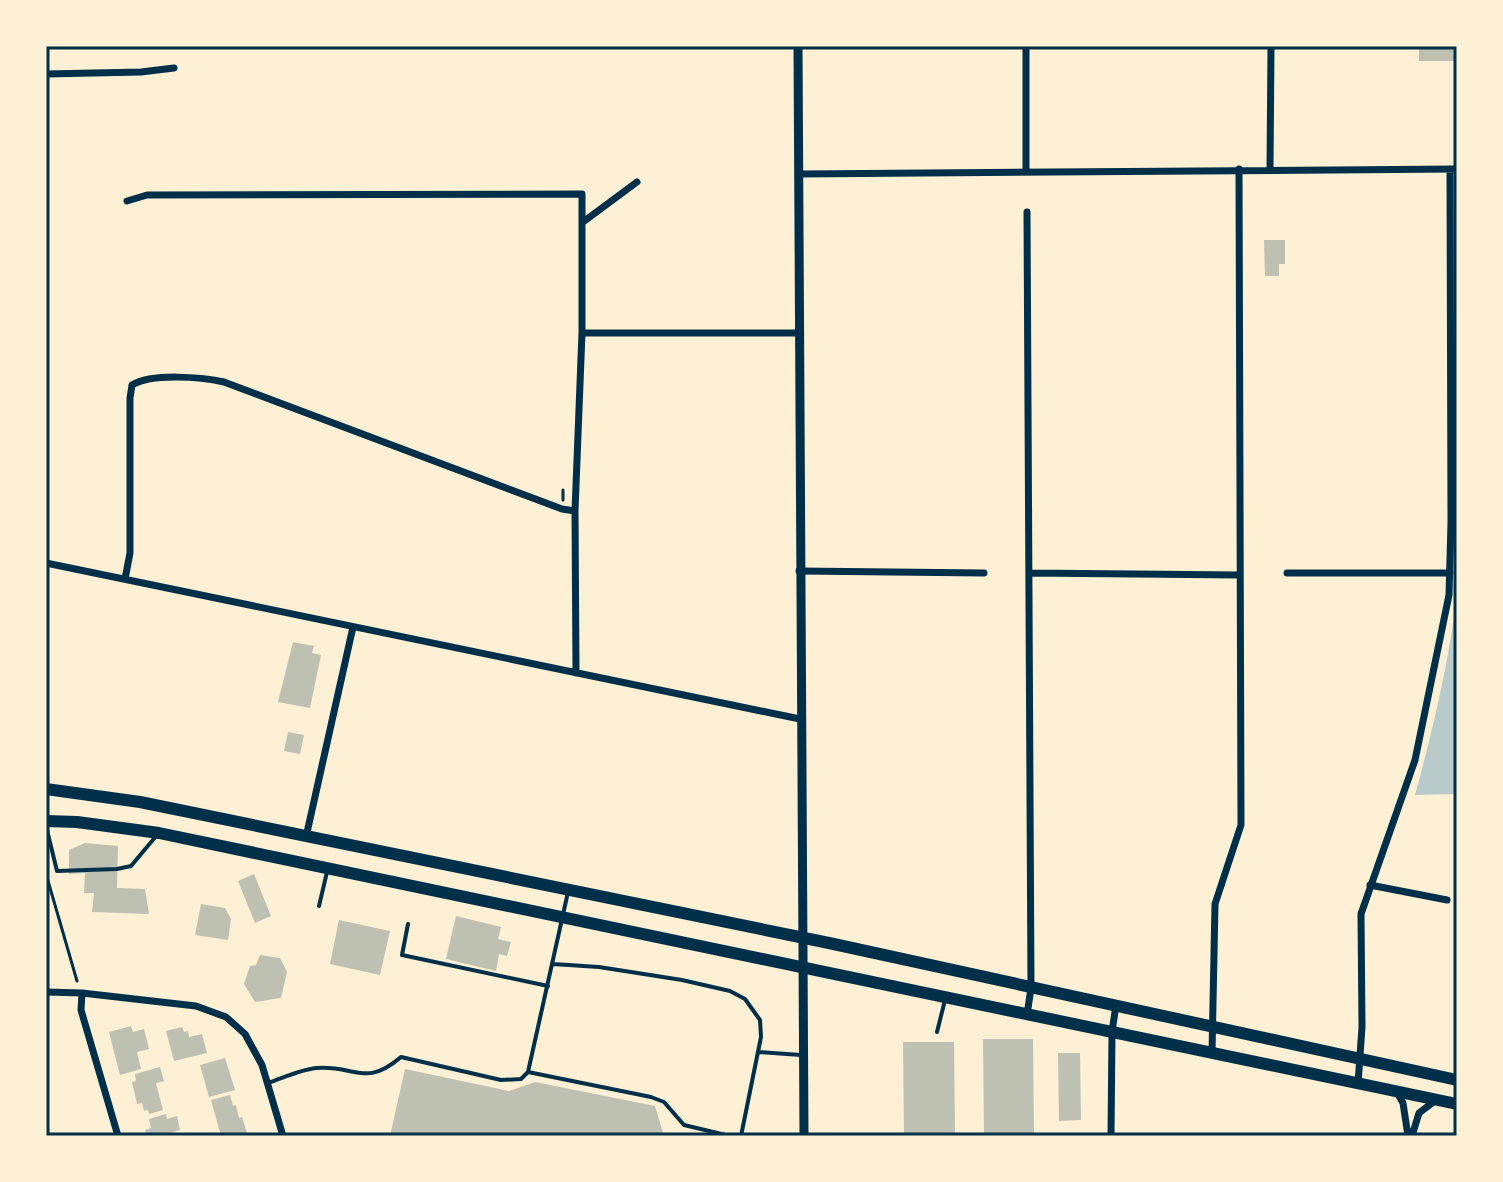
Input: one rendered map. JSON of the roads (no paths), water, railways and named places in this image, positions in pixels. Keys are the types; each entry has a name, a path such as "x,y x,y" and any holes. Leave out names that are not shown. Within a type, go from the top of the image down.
{"main road":[{"path":"46,789 140,802 803,937 1457,1080"},
{"path":"46,823 77,822 159,833 1457,1104"}],"street":[{"path":"798,46 804,1136"},
{"path":"1026,46 1026,170"},
{"path":"1270,168 1271,46"},
{"path":"46,74 141,72 174,68"},
{"path":"799,174 1270,168 1454,169 1454,385 1449,595 1415,760 1361,914 1362,1027 1358,1084"},
{"path":"1212,1053 1215,904 1241,825 1239,169"},
{"path":"583,222 637,182"},
{"path":"127,201 147,195 582,194 582,333 575,511 576,673"},
{"path":"1027,212 1031,988 1027,1015"},
{"path":"582,333 800,333"},
{"path":"125,579 130,553 130,398 132,385 142,379 206,378 224,382 562,509 575,511"},
{"path":"46,563 800,719"},
{"path":"799,571 984,573"},
{"path":"1029,573 1240,575"},
{"path":"1287,573 1450,573"},
{"path":"306,837 353,627"},
{"path":"1370,885 1447,900"},
{"path":"46,992 196,1006 226,1017 245,1034 262,1065 283,1136"},
{"path":"82,993 81,1010 118,1136"},
{"path":"1111,1136 1112,1032 1116,1005"},
{"path":"1397,1092 1403,1103 1410,1136"},
{"path":"1410,1136 1419,1113 1436,1100"}],"lane":[{"path":"46,823 57,871 131,866 159,833"},
{"path":"319,906 328,870"},
{"path":"268,1083 317,1068 365,1075 386,1070 401,1057 511,1081 521,1079 528,1072 568,890"},
{"path":"408,924 402,955 548,986"},
{"path":"553,964 682,980 736,993 752,1006 760,1020 761,1037 741,1136"},
{"path":"937,1032 945,998"},
{"path":"759,1052 803,1055"},
{"path":"528,1072 651,1097 664,1102 684,1125 730,1136"}]}
